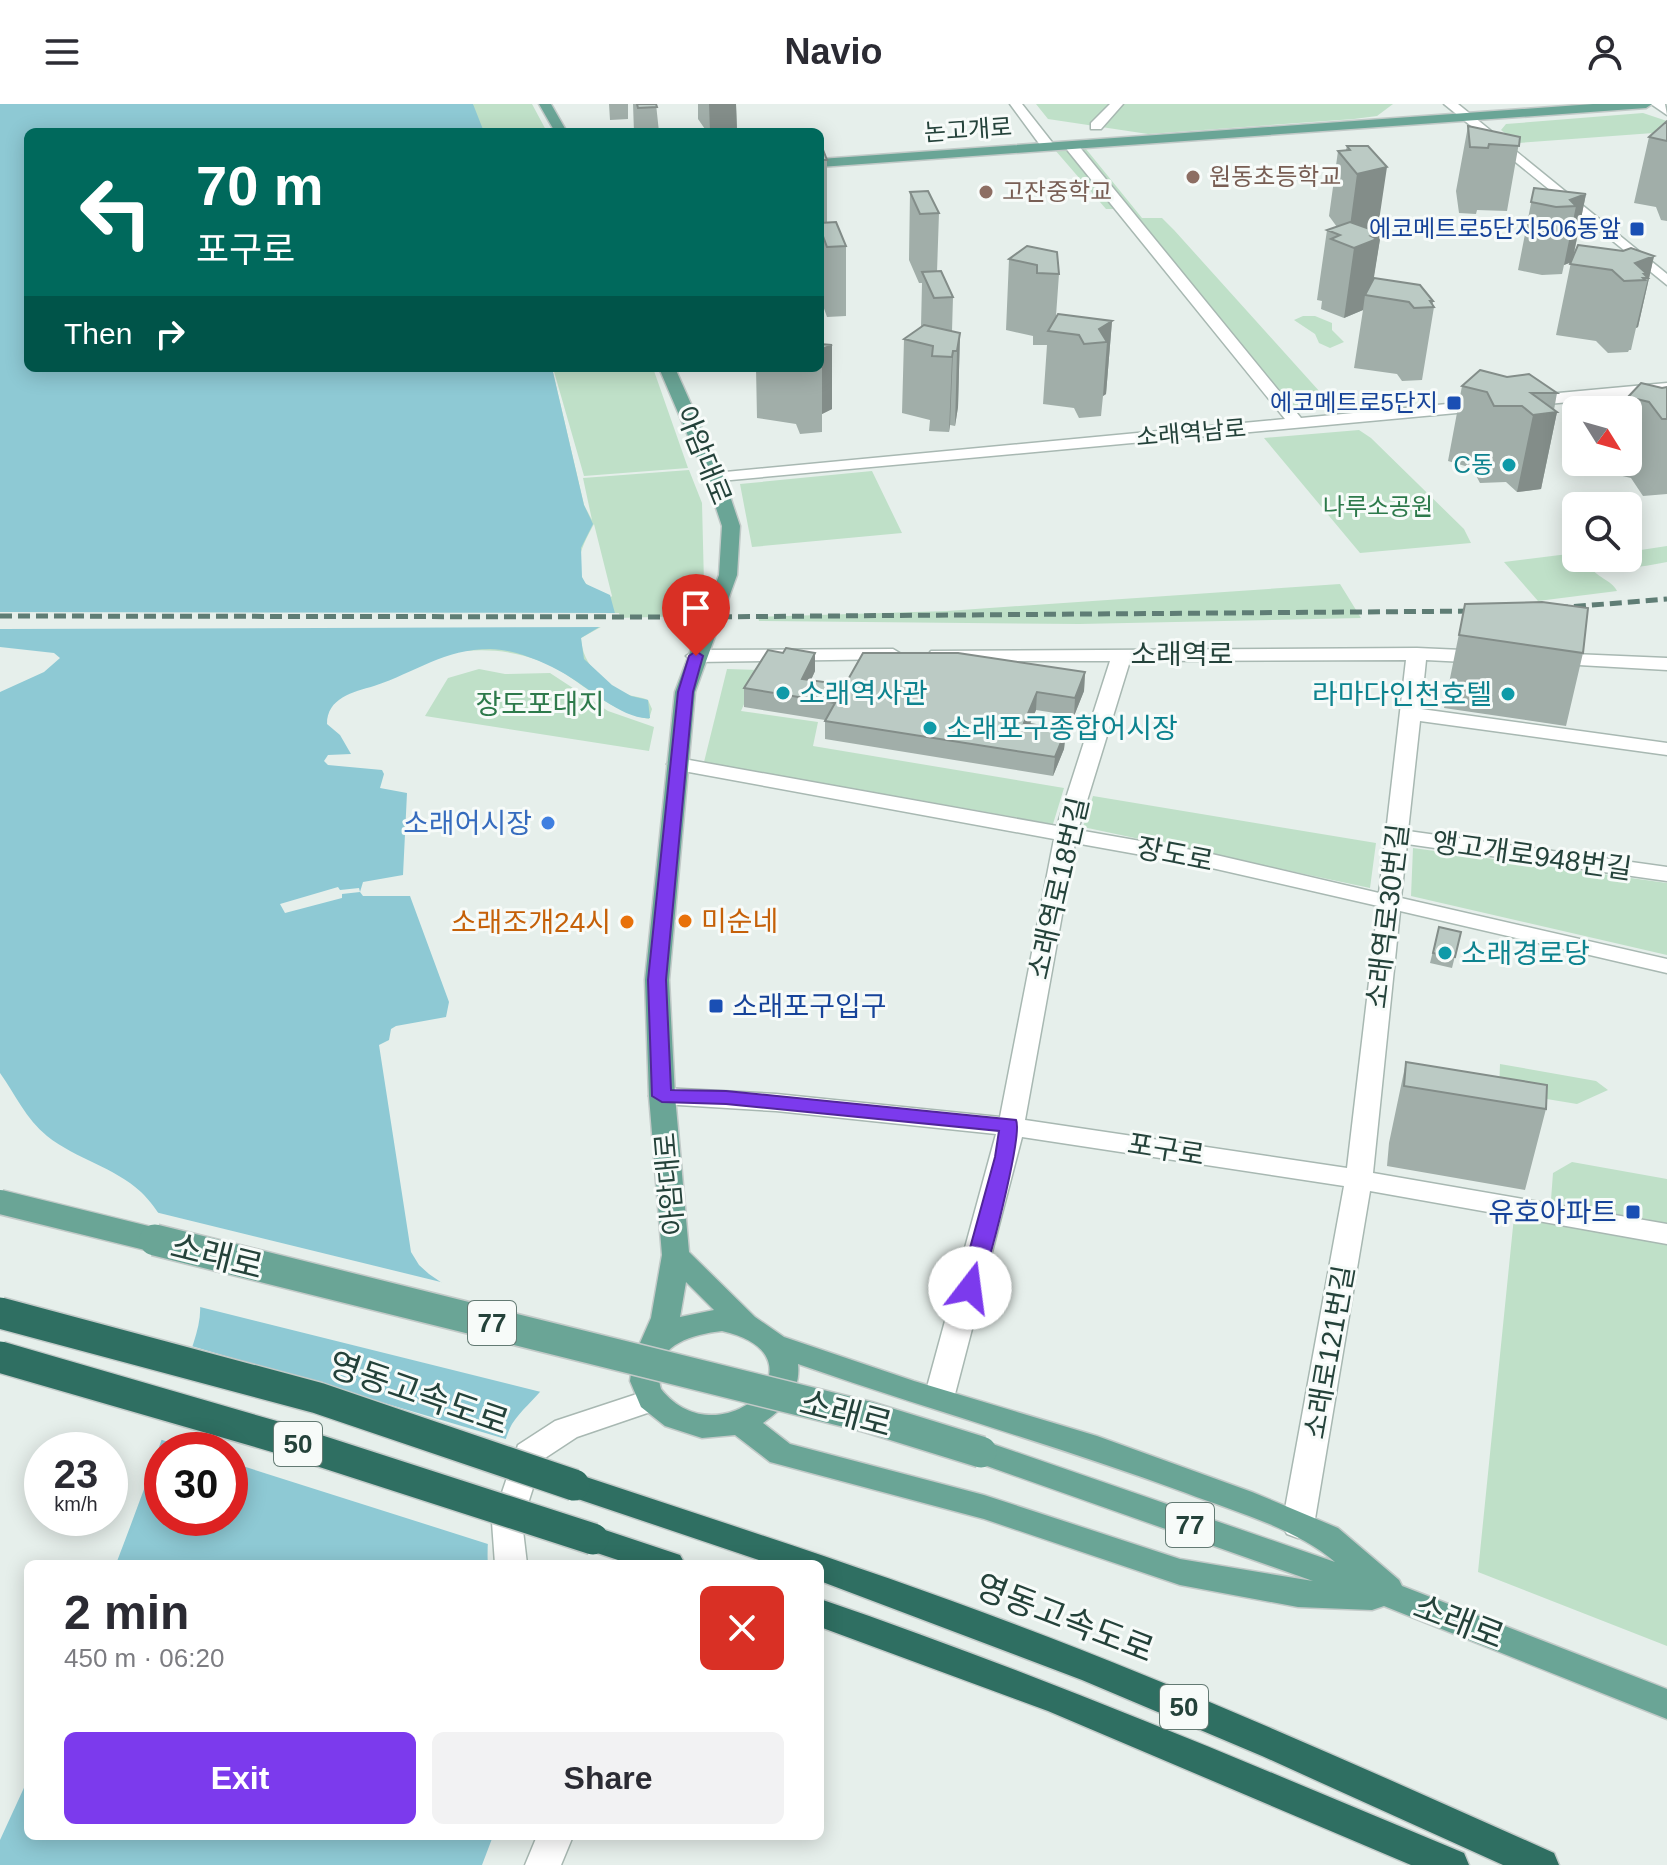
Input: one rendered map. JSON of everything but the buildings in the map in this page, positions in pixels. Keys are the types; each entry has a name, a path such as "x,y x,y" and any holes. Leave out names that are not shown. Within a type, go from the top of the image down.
{"highway":[{"name":"영동고속도로","path":"0,1313 318,1398 797,1560"},
{"name":"50","path":"0,1357 283,1439 657,1560"},
{"name":"영동고속도로","path":"824,1569 906,1597 1159,1696 1541,1865"},
{"name":"50","path":"824,1614 1139,1733 1451,1865"}],"main road":[{"path":"545,104 559,128"},
{"name":"논고개로","path":"824,163 1646,104"},
{"name":"아암대로","path":"659,1340 676,1255 662,1096 657,980 685,692 728,575 731,526 715,478 669,372"},
{"name":"소래로","path":"0,1202 853,1413 981,1452 1399,1598 1667,1704"},
{"name":"아암대로","path":"676,1255 744,1323"},
{"path":"722,1319 744,1323 763,1332 777,1346 784,1363 784,1381 775,1398 761,1412 740,1422 717,1427 694,1425 673,1418 652,1400 646,1390 643,1373 648,1356 659,1340 677,1328 698,1321 722,1319"},
{"path":"777,1346 909,1391 1137,1461 1298,1525 1327,1537 1399,1598"},
{"name":"77","path":"740,1422 781,1454 984,1507 1180,1572 1298,1594 1399,1598"}],"street":[{"path":"1016,104 1048,146"},
{"path":"1096,126 1117,104"},
{"path":"1450,104 1667,281"},
{"path":"1657,104 1667,111"},
{"path":"1073,148 1297,423"},
{"name":"소래역남로","path":"715,478 1667,388"},
{"name":"소래역로","path":"696,656 1417,654 1506,657"},
{"name":"소래역로30번길","path":"1359,1178 1417,654"},
{"name":"소래역로18번길","path":"939,1398 1005,1157 1066,833 1122,655"},
{"path":"1536,659 1667,664"},
{"path":"1410,714 1667,749"},
{"name":"장도로","path":"678,764 1203,859 1667,966"},
{"name":"앵고개로948번길","path":"1396,836 1667,874"},
{"name":"포구로","path":"662,1096 726,1098 1009,1125 1359,1178 1667,1234"},
{"name":"소래로121번길","path":"1298,1525 1359,1178"},
{"path":"511,1560 507,1522 529,1453 566,1429 652,1400"},
{"path":"543,1865 553,1840"}],"green space":[{"path":"474,104 532,104 545,128 393,128"},
{"path":"1036,104 1393,104 1377,116 1354,119 1148,134 1048,119"},
{"path":"1643,113 1667,121 1667,132 1518,143 1501,130 1506,124"},
{"path":"1086,149 1142,218 1162,218 1329,402 1276,408 1114,209 1106,209 1055,150"},
{"path":"1315,316 1332,323 1332,330 1344,342 1330,348 1319,343 1315,334 1294,320"},
{"path":"553,372 584,505 592,520 583,478 689,470 702,503 704,584 691,616 617,618 581,638 582,648 596,673 629,695 648,700 652,709 649,719 616,707 544,662 492,651 466,651","holes":["594,524 611,597 588,585 580,573 581,551"]},
{"path":"554,372 654,372 688,468 584,476"},
{"name":"나루소공원","path":"1359,430 1371,438 1464,529 1471,543 1360,553 1264,438"},
{"path":"872,471 902,533 752,547 740,484"},
{"path":"1667,546 1667,562 1642,566 1642,550"},
{"path":"1562,555 1562,572 1595,572 1617,591 1538,601 1504,562"},
{"path":"1340,584 1361,618 1079,624 759,621 758,617 947,611"},
{"name":"장도포대지","path":"479,669 505,674 550,673 608,711 654,727 649,751 425,716 448,678"},
{"path":"727,669 759,670 741,711 818,722 813,746 1064,788 1053,824 704,762"},
{"path":"1093,796 1376,843 1370,888 1083,827"},
{"path":"1413,848 1667,883 1667,955 1411,896"},
{"path":"1500,1064 1596,1081 1608,1090 1577,1104 1499,1091"},
{"path":"1572,1162 1667,1179 1667,1646 1478,1572 1515,1207 1550,1213 1553,1173"}],"water":[{"path":"0,104 473,104 482,128 24,128 24,372 553,372 584,505 593,524 581,548 582,577 586,584 610,595 616,617 581,638 584,659 612,685 631,696 648,700 650,718 618,709 565,674 529,657 509,651 474,650 444,657 336,702 328,715 327,724 340,735 351,754 328,755 324,761 328,765 382,770 384,774 380,788 407,793 403,875 363,882 360,892 363,896 410,896 449,1002 446,1017 396,1026 391,1029 389,1040 379,1045 411,1252 429,1274 544,1353 544,1387 512,1424 502,1452 491,1514 488,1560 117,1560 144,1487 144,1536 248,1536 248,1432 164,1432 199,1322 198,1291 186,1261 169,1229 141,1192 119,1176 47,1136 27,1114 0,1073 0,692 44,672 60,658 54,653 0,647"},
{"path":"24,1788 24,1840 491,1840 482,1865 0,1865 0,1840"}],"pier":[{"path":"0,612 619,613 620,617 610,627 0,629"},
{"path":"338,887 340,890 359,888 360,892 342,894 342,898 285,913 280,904"},
{"path":"151,1211 453,1285 547,1350 555,1361 555,1374 545,1393 196,1306 191,1281"},
{"path":"188,1345 509,1440 491,1545 248,1468 248,1432 161,1432"}],"railway":[{"path":"1556,608 1667,599"},
{"path":"0,616 693,617 1484,611"}],"place":[{"name":"원동초등학교","path":"1193,177"},
{"name":"고잔중학교","path":"986,192"},
{"name":"에코메트로5단지506동앞","path":"1637,229"},
{"name":"에코메트로5단지","path":"1454,403"},
{"name":"C동","path":"1509,465"},
{"name":"소래역사관","path":"783,693"},
{"name":"라마다인천호텔","path":"1508,694"},
{"name":"소래포구종합어시장","path":"930,728"},
{"name":"소래어시장","path":"548,823"},
{"name":"미순네","path":"685,921"},
{"name":"소래조개24시","path":"627,922"},
{"name":"소래경로당","path":"1445,953"},
{"name":"소래포구입구","path":"716,1006"},
{"name":"유호아파트","path":"1633,1212"}],"route":[{"path":"696,656 685,692 657,980 662,1096 726,1098 1009,1125 1005,1157 970,1288"}]}
